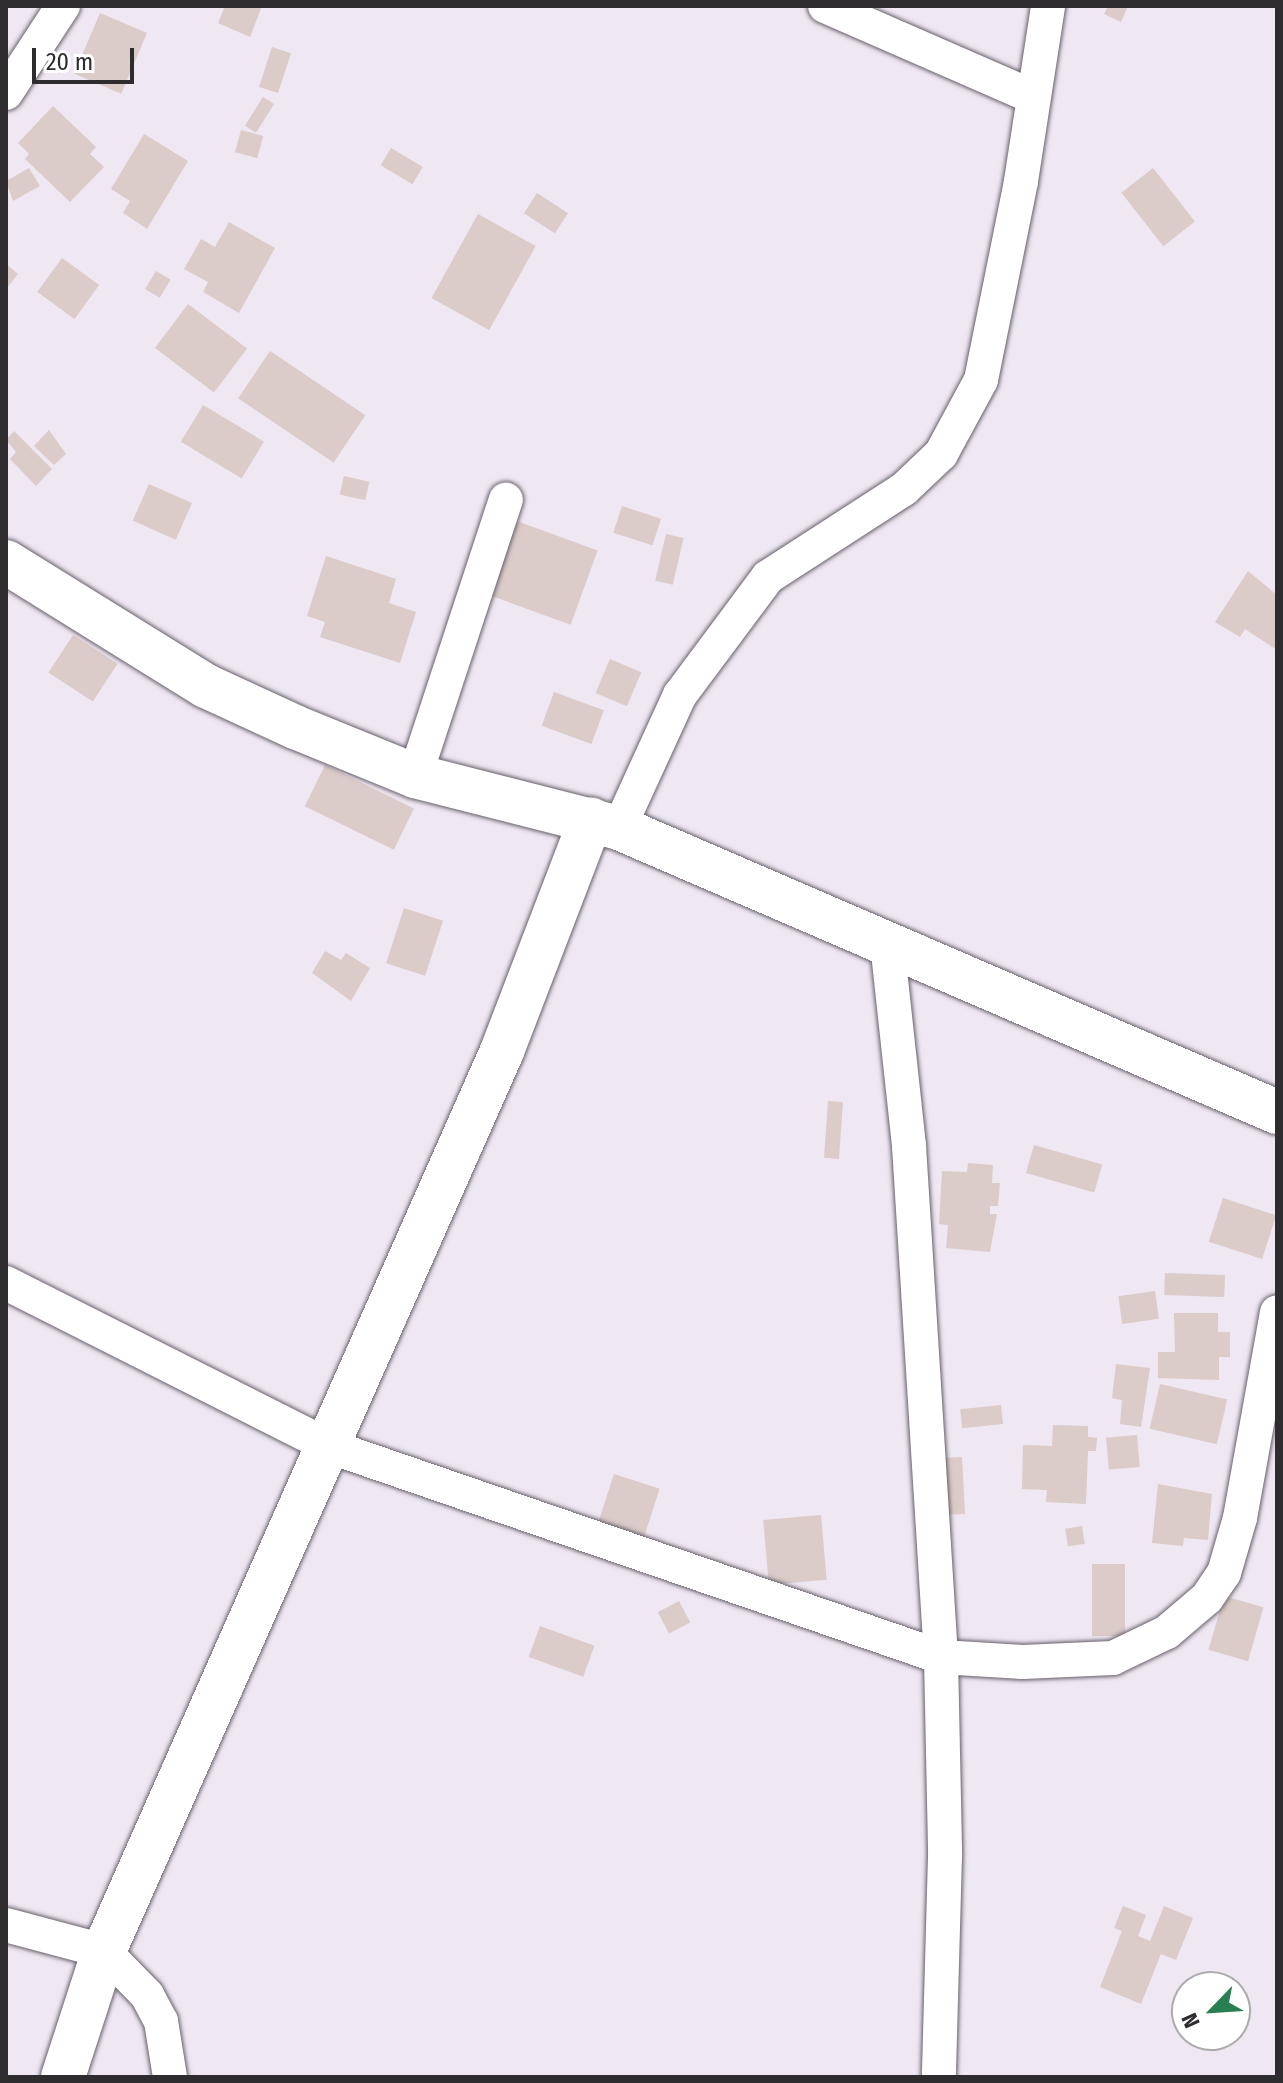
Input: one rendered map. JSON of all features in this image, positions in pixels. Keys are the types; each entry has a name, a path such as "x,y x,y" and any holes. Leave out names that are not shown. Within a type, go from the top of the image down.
{"street":[{"path":"6,93 63,6"},
{"path":"825,6 1033,97"},
{"path":"63,2077 104,1951 331,1447 502,1051 605,824 680,695 768,577 904,489 941,454 981,380 1048,6"},
{"path":"415,776 506,500"},
{"path":"6,562 206,686 415,776 605,824 1277,1112"},
{"path":"887,943 910,1161 941,1657 945,1856 939,2077"},
{"path":"6,1283 331,1447 941,1657 1023,1662 1113,1658 1167,1632 1207,1598 1224,1573 1240,1518 1277,1312"},
{"path":"6,1925 104,1951 154,2008 170,2077"}],"building":[{"path":"225,6 262,6 250,37 218,23"},
{"path":"1108,6 1128,6 1121,22 1104,14"},
{"path":"100,13 147,33 121,94 74,74"},
{"path":"272,47 291,53 278,93 259,87"},
{"path":"263,97 274,104 256,133 245,126"},
{"path":"53,106 96,147 90,154 104,167 70,202 25,159 29,154 18,143"},
{"path":"241,130 263,136 257,158 235,152"},
{"path":"144,134 188,161 147,229 123,213 130,201 111,189"},
{"path":"391,148 423,167 412,184 381,165"},
{"path":"29,168 40,186 13,201 6,181"},
{"path":"1153,168 1195,222 1163,246 1121,193"},
{"path":"537,193 568,213 555,233 524,213"},
{"path":"478,214 536,246 489,330 431,298"},
{"path":"229,222 275,248 239,313 203,292 208,282 184,269 201,239 215,247"},
{"path":"62,258 99,285 75,319 37,292"},
{"path":"6,264 18,274 6,289"},
{"path":"156,271 171,280 160,298 145,289"},
{"path":"188,304 247,349 214,392 155,348"},
{"path":"270,351 365,415 333,463 238,398"},
{"path":"203,405 264,442 242,478 181,442"},
{"path":"49,430 66,454 54,465 34,446"},
{"path":"14,431 52,469 36,486 10,459 16,452 6,440"},
{"path":"344,476 369,482 365,500 340,495"},
{"path":"149,484 192,503 176,540 133,521"},
{"path":"622,506 661,519 652,545 613,533"},
{"path":"514,520 598,550 571,625 487,594"},
{"path":"666,534 684,538 673,585 655,581"},
{"path":"326,556 396,579 389,603 416,612 400,663 320,637 325,622 307,616"},
{"path":"1248,571 1277,595 1277,650 1245,629 1240,637 1215,622"},
{"path":"73,635 117,664 93,702 48,673"},
{"path":"610,659 641,672 627,706 596,693"},
{"path":"554,692 604,710 591,744 542,726"},
{"path":"325,765 414,808 394,850 305,806"},
{"path":"404,908 443,921 425,976 386,963"},
{"path":"325,951 341,960 346,953 370,968 351,1001 312,973"},
{"path":"828,1101 843,1102 839,1159 824,1158"},
{"path":"1034,1145 1102,1165 1094,1192 1026,1173"},
{"path":"968,1163 993,1165 992,1183 1000,1183 998,1206 990,1206 990,1214 997,1214 990,1252 946,1248 948,1225 939,1224 942,1171 967,1172"},
{"path":"1223,1198 1276,1215 1262,1259 1209,1242"},
{"path":"1165,1273 1225,1275 1224,1297 1164,1295"},
{"path":"1155,1291 1159,1319 1122,1324 1118,1296"},
{"path":"1174,1313 1218,1313 1218,1332 1230,1332 1230,1357 1219,1357 1219,1380 1158,1378 1158,1352 1175,1352"},
{"path":"1116,1364 1150,1368 1141,1427 1120,1424 1122,1400 1112,1398"},
{"path":"1160,1384 1227,1400 1217,1444 1150,1429"},
{"path":"1001,1405 1003,1424 962,1428 960,1409"},
{"path":"1053,1425 1088,1426 1088,1437 1097,1438 1096,1451 1088,1451 1086,1504 1046,1502 1047,1490 1022,1489 1023,1445 1052,1446"},
{"path":"1137,1435 1140,1467 1109,1470 1106,1438"},
{"path":"962,1457 965,1514 940,1515 937,1458"},
{"path":"614,1474 660,1489 641,1545 596,1530"},
{"path":"1158,1484 1212,1494 1208,1540 1184,1538 1183,1546 1152,1543"},
{"path":"821,1515 827,1580 769,1585 763,1520"},
{"path":"1082,1526 1085,1544 1068,1546 1065,1529"},
{"path":"1092,1564 1125,1564 1125,1636 1092,1636"},
{"path":"1224,1596 1263,1607 1248,1661 1209,1650"},
{"path":"679,1601 690,1622 669,1633 658,1612"},
{"path":"540,1626 595,1646 583,1677 529,1657"},
{"path":"1123,1906 1146,1915 1138,1936 1150,1941 1164,1906 1193,1918 1176,1960 1161,1954 1141,2004 1100,1987 1122,1931 1114,1928"}]}
